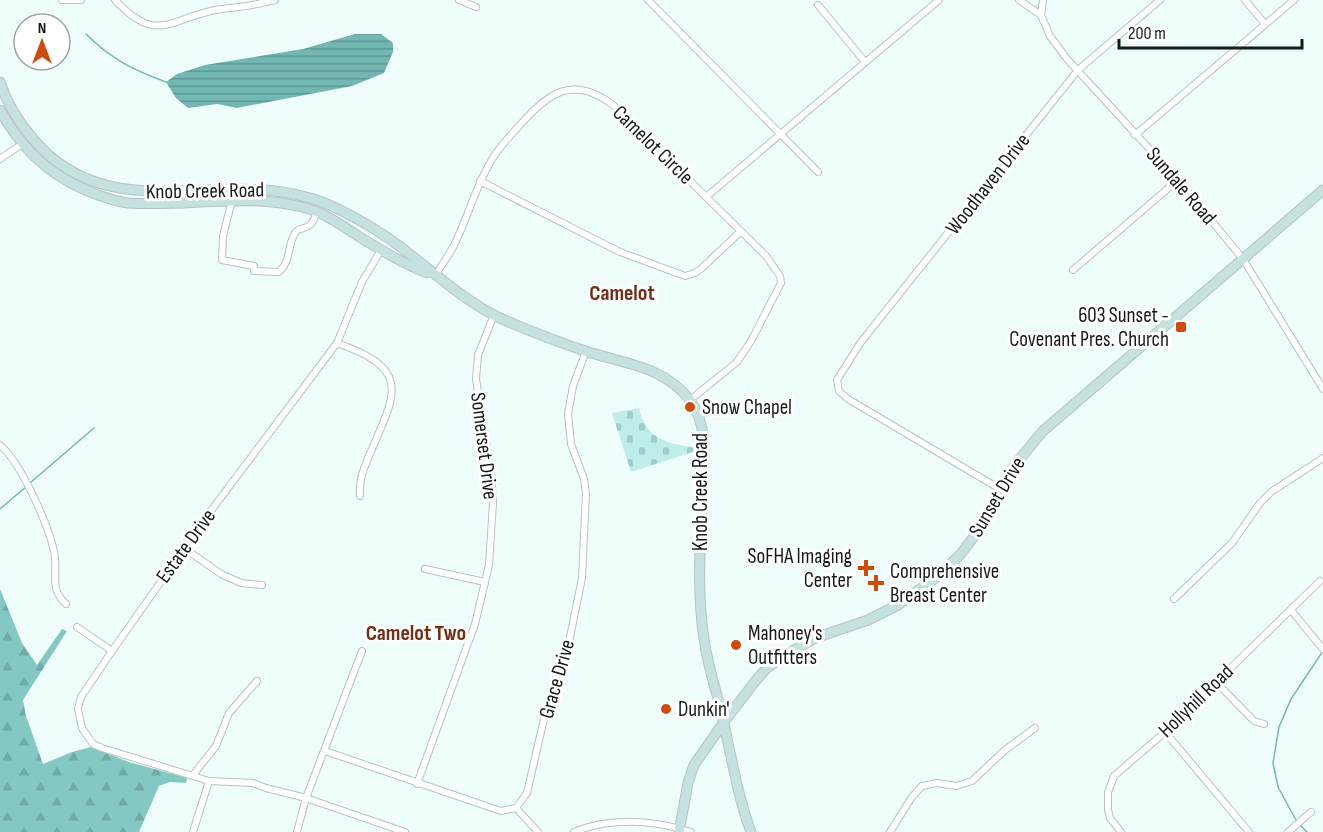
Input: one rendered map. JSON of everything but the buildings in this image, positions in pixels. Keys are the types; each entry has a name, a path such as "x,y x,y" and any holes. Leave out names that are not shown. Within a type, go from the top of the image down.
{"main road":[{"name":"Knob Creek Road","path":"0,82 10,107 31,137 51,157 84,178 122,190 146,192 259,188 279,190 321,201 411,254 435,276 494,315 586,351 660,374 690,400 700,422 704,444 699,594 704,643 724,722 740,800 751,832"},
{"name":"Knob Creek Road","path":"0,110 12,132 49,170 66,181 96,194 126,202 232,200 275,202 317,212 404,264 435,276"},
{"path":"22,144 31,137"},
{"path":"84,178 96,194 105,190 122,190"},
{"path":"231,189 232,200"},
{"path":"179,191 179,202"},
{"name":"Sunset Drive","path":"679,830 694,765 724,722 767,668 818,637 868,620 898,605 937,578 960,555 979,530 1000,489 1019,459 1043,431 1322,194"},
{"path":"317,212 321,201"},
{"path":"372,230 380,240 381,250 396,248 411,254"}],"street":[{"path":"62,0 81,0"},
{"path":"115,0 133,18 141,22 165,26 215,10 245,7 275,0"},
{"path":"459,0 477,7"},
{"path":"648,0 818,172"},
{"path":"706,196 939,0"},
{"name":"Sundale Road","path":"1019,0 1041,15 1050,36 1078,70 1178,180 1243,259 1323,389"},
{"path":"1041,15 1043,0"},
{"name":"Woodhaven Drive","path":"1000,489 848,399 837,386 841,374 861,342 1078,70 1160,0"},
{"path":"1245,0 1265,24"},
{"path":"1135,135 1294,0"},
{"path":"818,5 865,62"},
{"name":"Camelot Circle","path":"435,276 456,242 492,158 530,113 551,95 572,89 591,92 613,105 706,196 774,266 780,276 781,283 737,362 690,400"},
{"path":"0,159 22,144"},
{"path":"1073,270 1178,180"},
{"path":"480,182 620,252 685,276 702,268 740,232"},
{"path":"232,200 224,236 222,260 254,266 254,271 279,272 289,258 294,233 312,223 317,212"},
{"name":"Estate Drive","path":"381,250 362,282 337,343 184,548 81,697 78,709 79,720 86,737 93,744 102,748 209,781 253,783 306,798 405,832"},
{"name":"Somerset Drive","path":"417,784 475,624 489,565 493,503 491,472 476,380 476,367 494,315"},
{"path":"337,343 385,367 392,384 390,404 359,481 360,496"},
{"name":"Grace Drive","path":"516,808 527,793 546,710 568,642 582,578 586,493 584,479 571,444 568,414 573,386 586,351"},
{"path":"0,445 11,455 46,525 55,556 56,594 66,604"},
{"path":"1174,599 1232,543 1251,515 1271,492 1323,458"},
{"path":"184,548 222,574 241,583 262,585"},
{"path":"425,569 485,582"},
{"name":"Hollyhill Road","path":"1121,832 1110,818 1108,792 1110,783 1121,769 1165,732 1320,581"},
{"path":"1291,610 1323,649"},
{"path":"77,627 112,651"},
{"path":"297,832 306,798 362,651"},
{"path":"193,775 216,746 230,713 257,681"},
{"path":"1216,682 1254,721 1264,724"},
{"path":"890,832 912,797 922,786 937,783 956,786 972,781 1005,750 1035,728"},
{"path":"1165,732 1249,832"},
{"path":"325,752 492,809 501,811 516,808 538,832"},
{"path":"193,832 209,781"},
{"path":"1288,832 1311,813"},
{"path":"574,832 602,823 645,822 691,832"}],"green space":[{"path":"639,408 646,426 658,438 674,444 694,447 696,451 631,472 612,413"},
{"path":"0,589 22,643 37,665 62,629 67,631 23,700 26,716 43,764 91,747 129,762 187,778 186,783 170,782 159,786 139,832 0,832"}],"shaded area":[{"path":"355,34 381,34 393,43 393,52 384,73 352,86 237,108 217,104 188,108 176,98 166,82 177,74 205,65 303,49"}],"waterway":[{"path":"86,34 123,63 166,82"},
{"path":"30,483 94,428"},
{"path":"0,509 27,486"},
{"path":"1296,820 1278,787 1273,763 1279,727 1291,699 1323,651"},
{"path":"1299,824 1307,832"}],"place":[{"name":"603 Sunset - Covenant Pres. Church","path":"1181,327"},
{"name":"Snow Chapel","path":"690,407"},
{"name":"SoFHA Imaging Center","path":"866,568"},
{"name":"Comprehensive Breast Center","path":"876,583"},
{"name":"Mahoney's Outfitters","path":"736,645"},
{"name":"Dunkin'","path":"666,709"}],"district":[{"name":"Camelot","path":"622,293"},
{"name":"Camelot Two","path":"416,633"}]}
